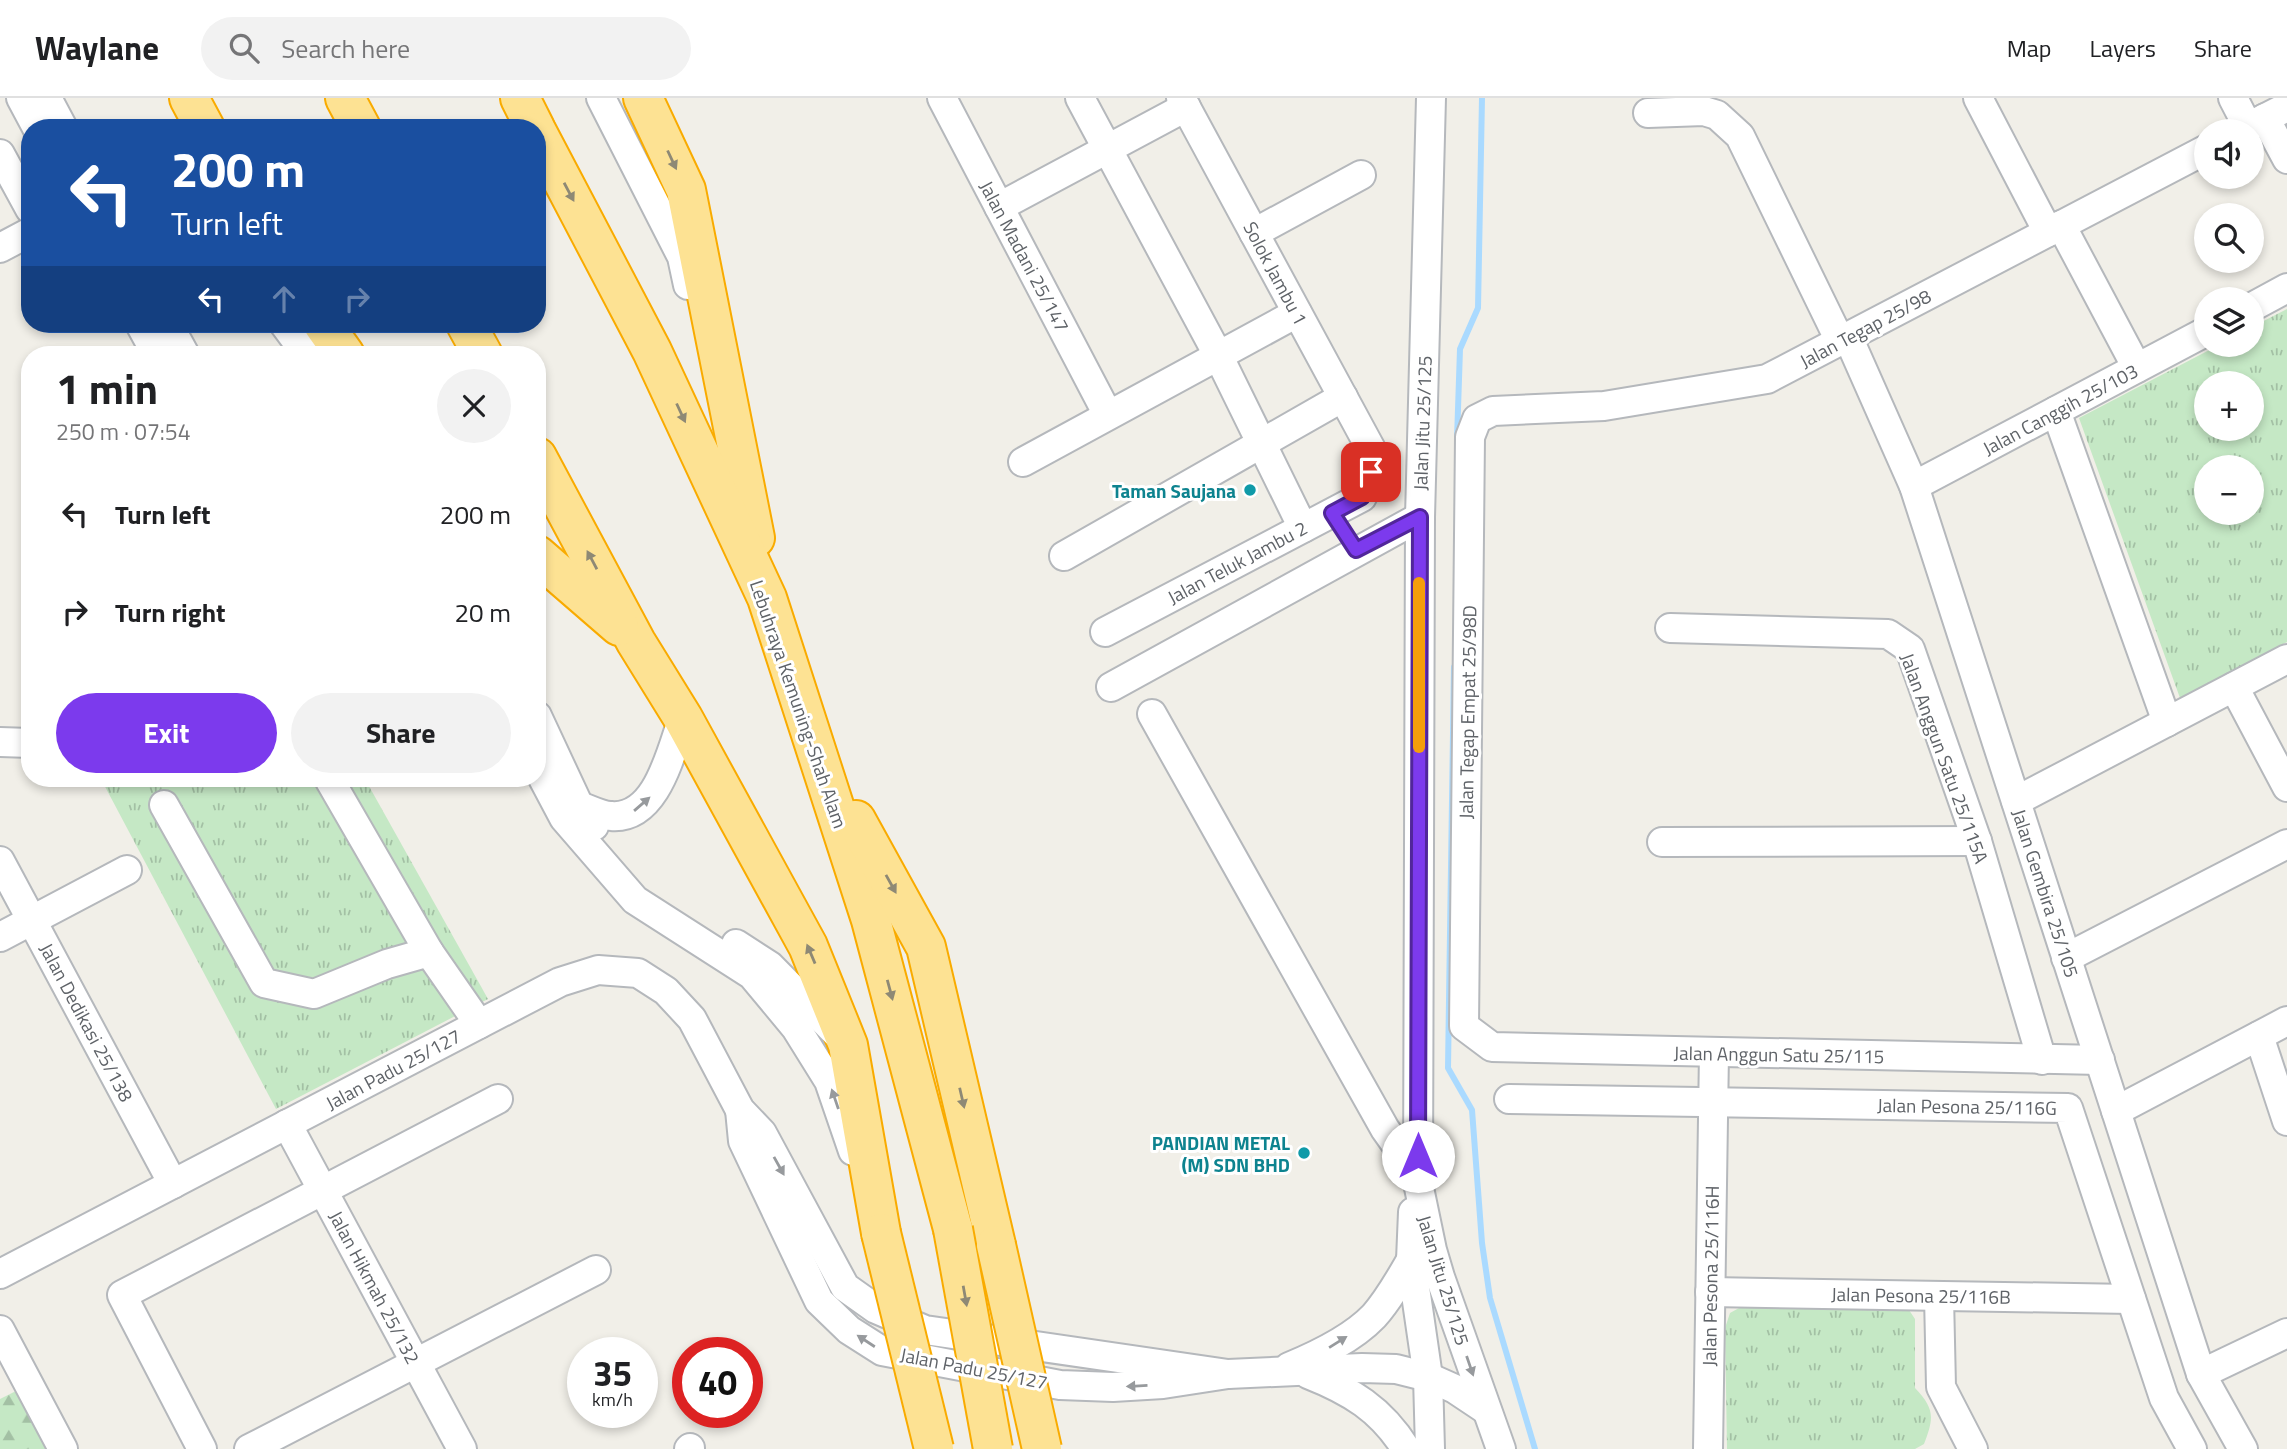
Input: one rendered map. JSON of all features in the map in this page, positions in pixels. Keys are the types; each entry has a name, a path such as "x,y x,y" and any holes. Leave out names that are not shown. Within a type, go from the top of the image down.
{"highway":[{"path":"189,98 200,119"},
{"path":"345,98 356,119"},
{"name":"Lebuhraya Kemuning-Shah Alam","path":"520,98 530,119"},
{"path":"643,98 686,190 766,598"},
{"name":"Lebuhraya Kemuning-Shah Alam","path":"546,149 652,351 766,598 871,920 953,1229 993,1449"},
{"path":"546,474 636,642 683,718 808,946 848,1045 881,1233 934,1449"},
{"path":"546,563 636,642"},
{"path":"812,738 926,947 1042,1449"}],"street":[{"path":"21,98 32,119"},
{"path":"47,98 58,119"},
{"path":"601,98 682,257 713,405 734,527"},
{"name":"Jalan Madani 25/147","path":"942,98 1108,415"},
{"path":"1080,98 1218,355 1303,528"},
{"name":"Jalan Jitu 25/125","path":"1431,98 1420,517 1418,1170 1432,1250 1501,1449"},
{"path":"1978,98 2137,368"},
{"path":"2233,98 2258,119"},
{"path":"999,207 1107,149 1184,102"},
{"name":"Solok Jambu 1","path":"1184,102 1371,449"},
{"name":"Jalan Gembira 25/105","path":"1648,113 1704,111 1717,115 1740,136 1844,339 1914,486 2201,1374 2243,1449"},
{"path":"2264,127 2287,159"},
{"path":"0,154 7,184 21,199"},
{"name":"Jalan Tegap 25/98","path":"1493,411 1604,406 1767,379 2194,156"},
{"path":"1254,233 1361,175"},
{"path":"0,248 21,237"},
{"path":"2264,300 2287,288"},
{"path":"1023,462 1297,313"},
{"name":"Jalan Canggih 25/103","path":"1914,486 2194,338"},
{"path":"1064,556 1343,397"},
{"name":"Jalan Tegap Empat 25/98D","path":"1464,1026 1470,437 1476,419 1493,411"},
{"path":"2056,411 2167,722"},
{"name":"Jalan Teluk Jambu 2","path":"1105,632 1362,497 1371,472 1371,449"},
{"path":"1332,513 1356,550"},
{"path":"1111,687 1420,517"},
{"name":"Jalan Anggun Satu 25/115A","path":"1670,628 1888,634 1910,649 1977,841 2042,1060"},
{"path":"2016,801 2287,659"},
{"path":"2234,687 2287,787"},
{"path":"1152,714 1385,1129 1418,1170 1410,1260 1428,1377 1430,1449"},
{"path":"579,806 611,817 635,812 655,793 683,718"},
{"path":"546,735 579,806 610,849 653,892 770,966 848,1045"},
{"path":"0,742 21,743"},
{"path":"546,784 564,818 635,900 752,975 796,1028 829,1081 881,1233"},
{"path":"334,787 429,952 479,1024"},
{"path":"164,806 264,983 314,994 387,964 429,952"},
{"path":"1662,842 1977,841"},
{"path":"2066,958 2287,844"},
{"name":"Jalan Dedikasi 25/138","path":"0,861 173,1184"},
{"path":"0,937 127,870"},
{"name":"Jalan Padu 25/127","path":"0,1274 560,982 598,970 638,973 666,991 692,1019 740,1110 743,1140 819,1301 849,1330 883,1351 1060,1385 1113,1387 1163,1384 1228,1374 1384,1369 1428,1377 1485,1409"},
{"path":"2116,1111 2287,1021"},
{"name":"Jalan Anggun Satu 25/115","path":"1464,1026 1492,1047 2100,1060"},
{"path":"2259,1036 2287,1121"},
{"name":"Jalan Pesona 25/116H","path":"1708,1449 1714,1052"},
{"path":"1509,1098 1713,1102"},
{"path":"202,1449 121,1295 498,1099"},
{"name":"Jalan Pesona 25/116G","path":"1713,1102 2067,1108 2164,1398 2192,1449"},
{"name":"Jalan Hikmah 25/132","path":"287,1124 462,1449"},
{"path":"1289,1372 1373,1317 1394,1290 1410,1260"},
{"path":"249,1449 596,1270"},
{"name":"Jalan Pesona 25/116B","path":"1710,1292 2131,1299"},
{"path":"1939,1296 1941,1387 1970,1448"},
{"path":"0,1330 63,1449"},
{"path":"2201,1374 2287,1333"},
{"path":"1289,1372 1333,1384 1378,1412 1406,1449"}],"green space":[{"path":"2287,309 2287,642 2180,698 2079,418 2196,357 2264,357 2264,321"},
{"path":"105,787 369,787 488,999 276,1109"},
{"path":"1739,1308 1909,1310 1915,1319 1915,1388 1931,1414 1924,1444 1915,1449 1727,1449 1725,1328 1730,1313"},
{"path":"16,1391 47,1449 0,1449 0,1399"}],"waterway":[{"path":"1457,439 1460,349 1478,308 1482,98"},
{"path":"1454,667 1448,1068 1472,1110 1482,1243 1490,1298 1535,1449"}],"slow traffic":[{"path":"1419,583 1419,747"}],"place":[{"name":"Taman Saujana","path":"1250,490"},
{"name":"PANDIAN METAL (M) SDN BHD","path":"1304,1153"}],"route":[{"path":"1371,472 1362,497 1332,513 1356,550 1420,517 1418,1156"}]}
